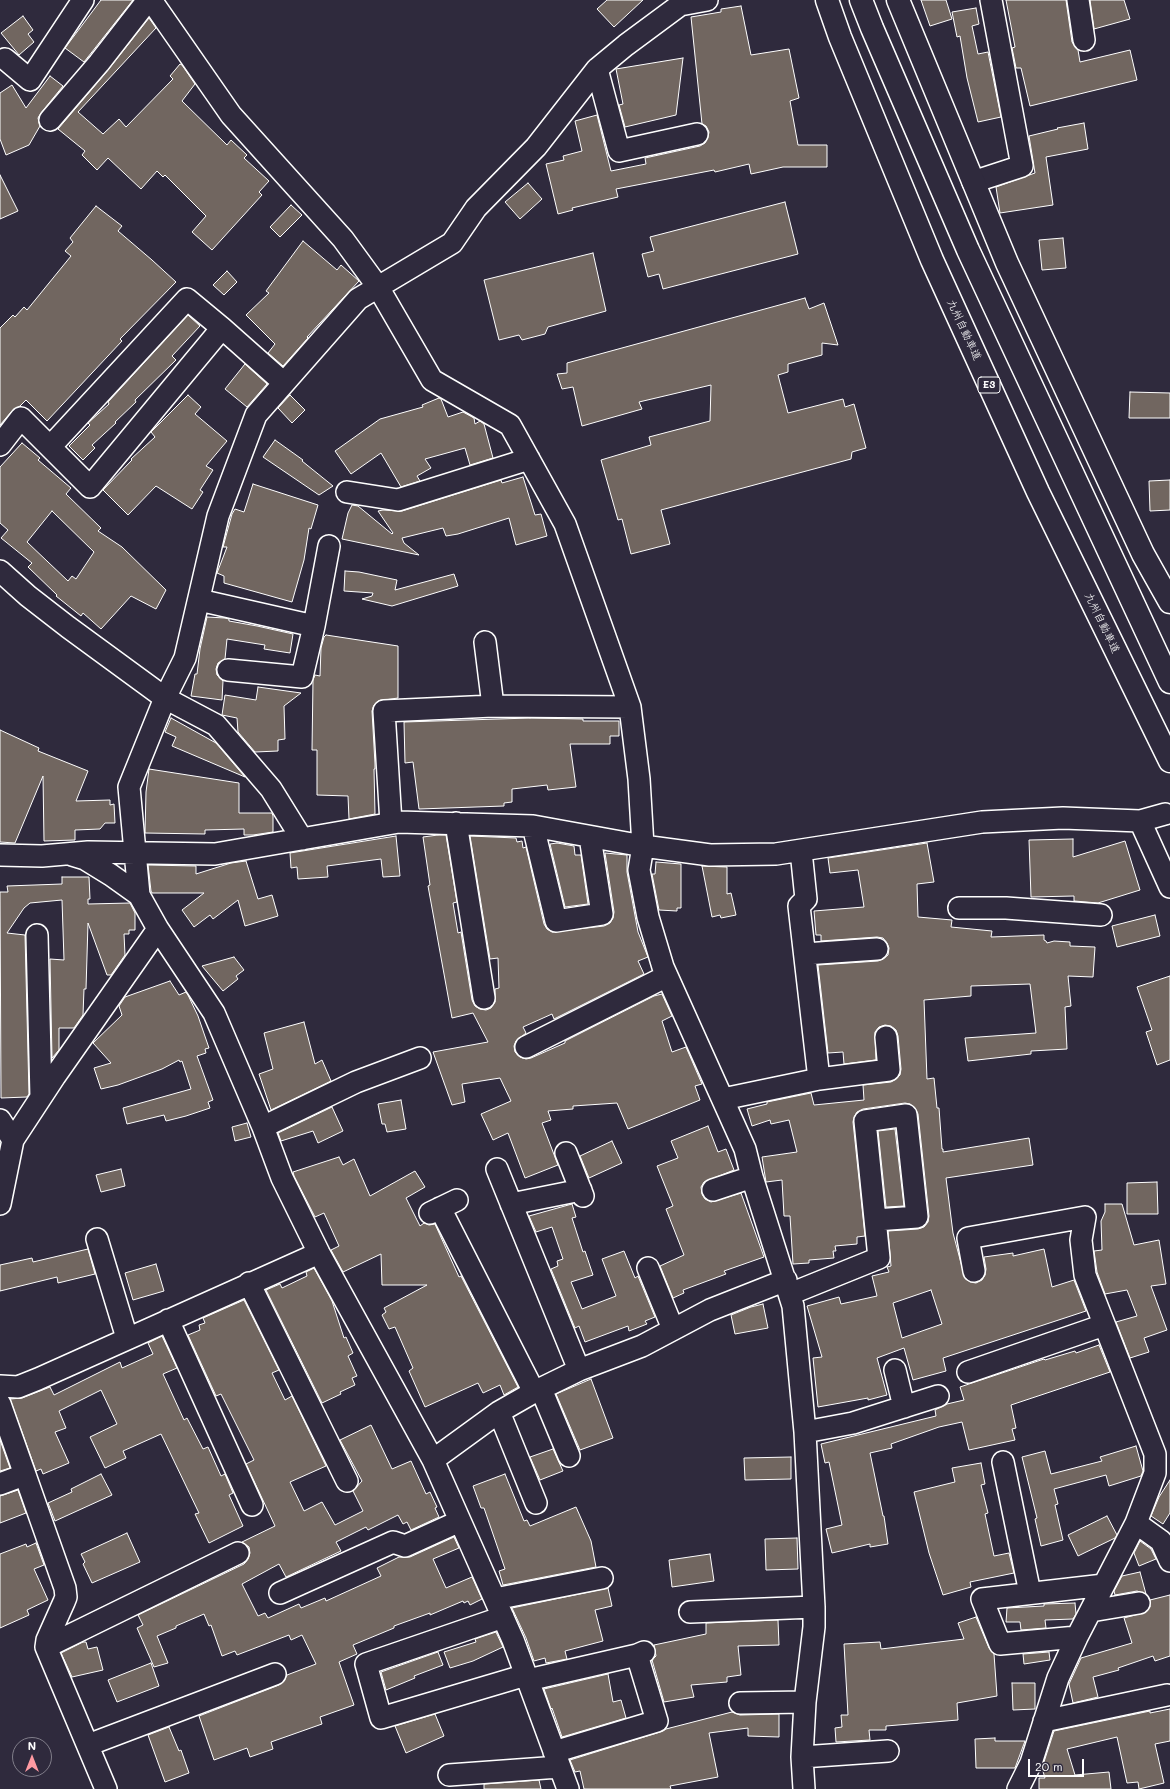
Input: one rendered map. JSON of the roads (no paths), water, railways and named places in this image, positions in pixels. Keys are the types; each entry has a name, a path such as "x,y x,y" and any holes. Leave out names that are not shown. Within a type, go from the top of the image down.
{"main road":[{"name":"九州自動車道","path":"827,0 843,45 932,260 1038,492 1170,761"},
{"path":"861,0 968,250 1170,682"},
{"path":"898,0 1007,263 1140,547 1170,602"}],"street":[{"path":"5,59 30,80 83,0"},
{"path":"50,120 99,63 148,0"},
{"path":"151,0 231,115 343,239 378,287 432,380 510,424 565,524 630,707 638,772 643,846 639,870 648,918 667,976 745,1149 752,1177 793,1306 804,1432 814,1607 814,1627 805,1702 802,1757 804,1789"},
{"path":"139,896 129,787 165,698 185,658 218,516 256,415 358,299 452,243 476,208 536,147 597,69 626,45 680,5 707,0"},
{"path":"973,182 1022,166 990,0"},
{"path":"1078,0 1084,40"},
{"path":"597,69 619,151 697,134"},
{"path":"50,447 187,299 284,383"},
{"path":"0,445 21,418 90,487 222,328"},
{"path":"347,492 398,500 529,459"},
{"path":"228,670 302,677 314,626 329,546"},
{"path":"0,571 28,596 68,627 165,698 216,725 271,789 302,839"},
{"path":"199,600 314,626"},
{"path":"485,642 494,706"},
{"path":"391,824 384,711 494,706 630,707"},
{"path":"0,855 42,856 88,852 215,854 391,824 456,823 532,826 643,846 710,854 776,854 982,822 1063,818 1140,821 1165,814"},
{"path":"1140,821 1170,887"},
{"path":"456,823 484,998"},
{"path":"532,826 556,921 602,914 590,836"},
{"path":"801,851 806,899 799,906 819,1078"},
{"path":"67,854 85,859 122,882 139,896 158,929 214,1013 263,1127 282,1178 319,1253 433,1460 499,1608 527,1678 556,1760 568,1789"},
{"path":"959,908 1006,908 1101,915"},
{"path":"0,1204 13,1140 41,1097 158,929"},
{"path":"38,935 41,1097"},
{"path":"804,954 877,948"},
{"path":"526,1047 667,976"},
{"path":"723,1099 819,1078 889,1070 886,1037"},
{"path":"263,1127 356,1082 420,1058"},
{"path":"433,1460 499,1412 538,1390 579,1370 642,1346 710,1310 880,1258 865,1121 906,1115 917,1217 876,1220"},
{"path":"0,1120 13,1140"},
{"path":"511,1204 582,1193 566,1153"},
{"path":"497,1169 579,1370"},
{"path":"713,1190 752,1177"},
{"path":"442,1207 538,1390 570,1456"},
{"path":"974,1272 968,1238 1085,1217 1081,1240 1085,1275 1155,1454 1155,1472 1136,1523 1077,1637 1058,1678 1031,1763 1018,1789"},
{"path":"97,1239 127,1338"},
{"path":"0,1386 18,1387 38,1379 319,1253"},
{"path":"648,1268 673,1330"},
{"path":"250,1283 347,1481"},
{"path":"168,1320 252,1505"},
{"path":"968,1372 1104,1325"},
{"path":"895,1370 904,1407"},
{"path":"804,1432 853,1423 938,1396"},
{"path":"0,1404 66,1592 64,1602 47,1640 46,1648 88,1745 102,1788"},
{"path":"499,1412 536,1503"},
{"path":"1003,1462 1030,1594"},
{"path":"0,1484 24,1475"},
{"path":"280,1593 393,1542 405,1546 460,1521"},
{"path":"1136,1523 1161,1541 1170,1561"},
{"path":"46,1648 238,1553"},
{"path":"449,1775 556,1760 657,1721 640,1654 527,1678 381,1718 366,1664 499,1608 602,1578"},
{"path":"1077,1637 1000,1644 982,1599 1104,1585"},
{"path":"1091,1612 1139,1603"},
{"path":"690,1612 814,1607"},
{"path":"88,1745 275,1674"},
{"path":"1044,1721 1168,1695"},
{"path":"740,1703 805,1702"},
{"path":"802,1757 888,1751"}]}
